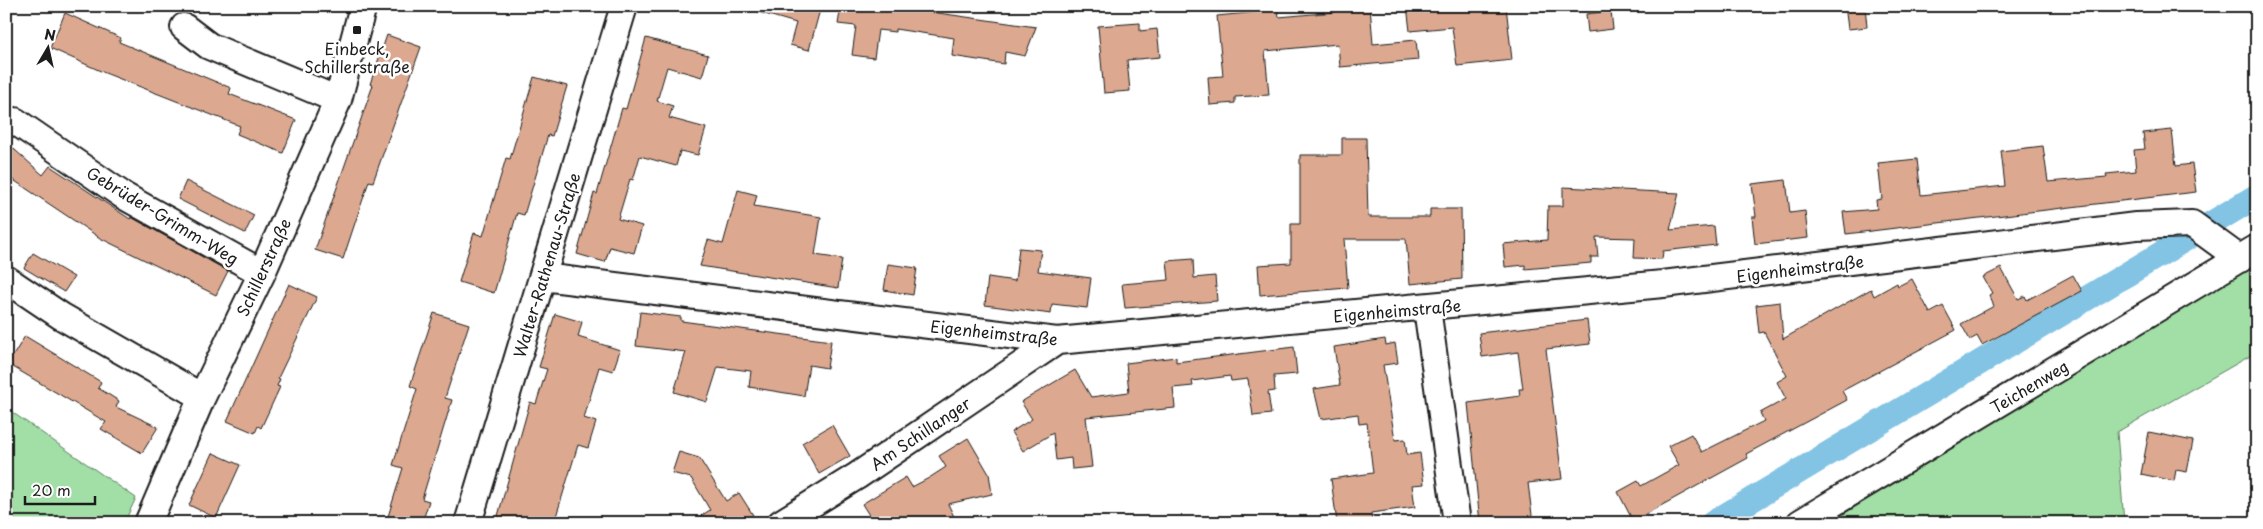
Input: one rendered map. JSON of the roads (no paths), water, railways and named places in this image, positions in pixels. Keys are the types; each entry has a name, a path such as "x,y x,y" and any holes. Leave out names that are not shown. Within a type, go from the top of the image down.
{"street":[{"name":"Schillerstraße","path":"148,523 202,397 262,273 338,100 363,6"},
{"name":"Walter-Rathenau-Straße","path":"468,523 624,6"},
{"path":"184,27 209,46 338,100"},
{"name":"Gebrüder-Grimm-Weg","path":"15,121 124,196 262,273"},
{"name":"Eigenheimstraße","path":"543,277 1057,341 1427,308 1673,283 2136,226 2192,224 2245,255"},
{"name":"Teichenweg","path":"1800,523 2245,255"},
{"path":"6,279 61,316 202,397"},
{"path":"1427,308 1457,523"},
{"name":"Am Schillanger","path":"781,523 857,476 1057,341"}],"waterway":[{"path":"1713,523 2257,196"}],"place":[{"name":"Einbeck, Schillerstraße","path":"357,30"}]}
